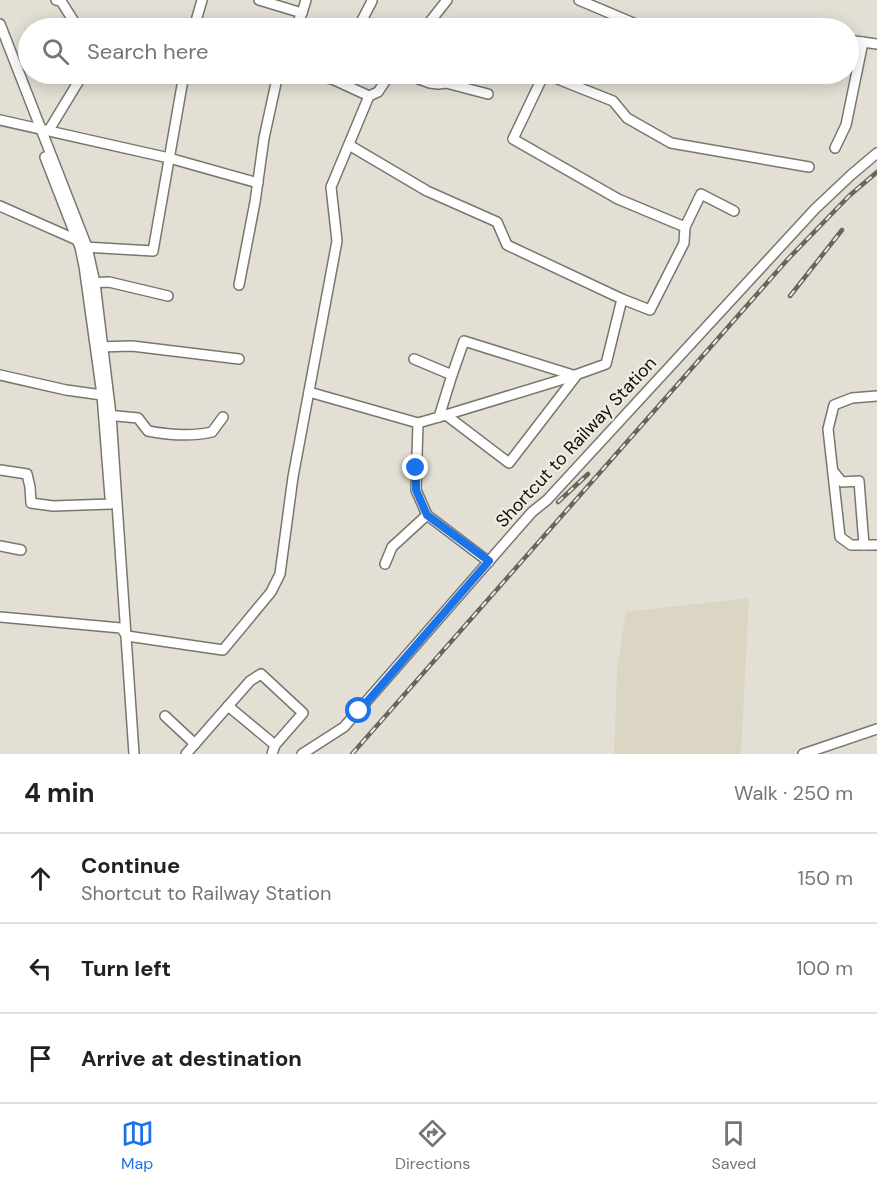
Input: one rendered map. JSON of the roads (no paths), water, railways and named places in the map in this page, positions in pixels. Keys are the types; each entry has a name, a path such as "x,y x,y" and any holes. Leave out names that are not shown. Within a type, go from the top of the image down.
{"street":[{"path":"59,0 71,18"},
{"path":"197,18 202,0"},
{"path":"259,0 302,13"},
{"path":"300,18 306,0"},
{"path":"435,18 447,0"},
{"path":"579,0 621,18"},
{"path":"363,18 372,1"},
{"path":"0,24 18,69"},
{"path":"0,37 18,77"},
{"path":"859,41 877,44"},
{"path":"859,62 863,42"},
{"path":"21,84 41,129"},
{"path":"24,84 81,245 91,283 107,415 134,754"},
{"path":"41,129 75,84"},
{"path":"0,206 81,245 153,251 182,84"},
{"path":"238,285 276,84"},
{"path":"348,84 369,96"},
{"path":"0,617 124,632 223,650 271,592 280,574 293,477 337,241 331,187 369,96 378,92 383,84"},
{"path":"450,84 488,94"},
{"path":"540,84 513,139 618,199 686,226"},
{"path":"570,84 613,101 627,118 672,143 809,167"},
{"path":"836,148 846,125 854,84"},
{"path":"0,120 169,158 258,183"},
{"path":"349,145 427,191 497,222 507,245 650,310 684,243 686,226 700,194 734,211"},
{"name":"Shortcut to Railway Station","path":"302,754 344,727 532,512 547,500 815,209 877,153"},
{"path":"91,283 109,282 168,296"},
{"path":"309,392 418,423 442,416 576,376 606,364 622,299"},
{"path":"442,416 452,375 464,341 576,376"},
{"path":"99,347 132,346 239,359"},
{"path":"99,347 102,395 107,415 111,504 124,632 129,754"},
{"path":"414,359 452,375"},
{"path":"0,375 66,390 102,395"},
{"path":"442,416 509,463 576,376"},
{"path":"877,396 852,398 834,405 828,429 840,537 850,545 877,545"},
{"path":"107,415 138,418 148,431 195,435 212,432 223,417"},
{"path":"418,423 416,490 427,515 489,561"},
{"path":"0,470 27,474 31,503 53,506 111,504"},
{"path":"833,471 842,482 859,481 864,545"},
{"path":"385,564 392,547 427,515"},
{"path":"0,546 21,550"},
{"path":"186,754 195,744 228,706 250,681 261,674 303,713 273,750 228,706"},
{"path":"165,716 195,744"},
{"path":"803,754 877,729"}],"railway":[{"path":"352,754 788,259 849,196 877,172"},
{"path":"790,296 842,230"},
{"path":"558,502 588,474"}]}
